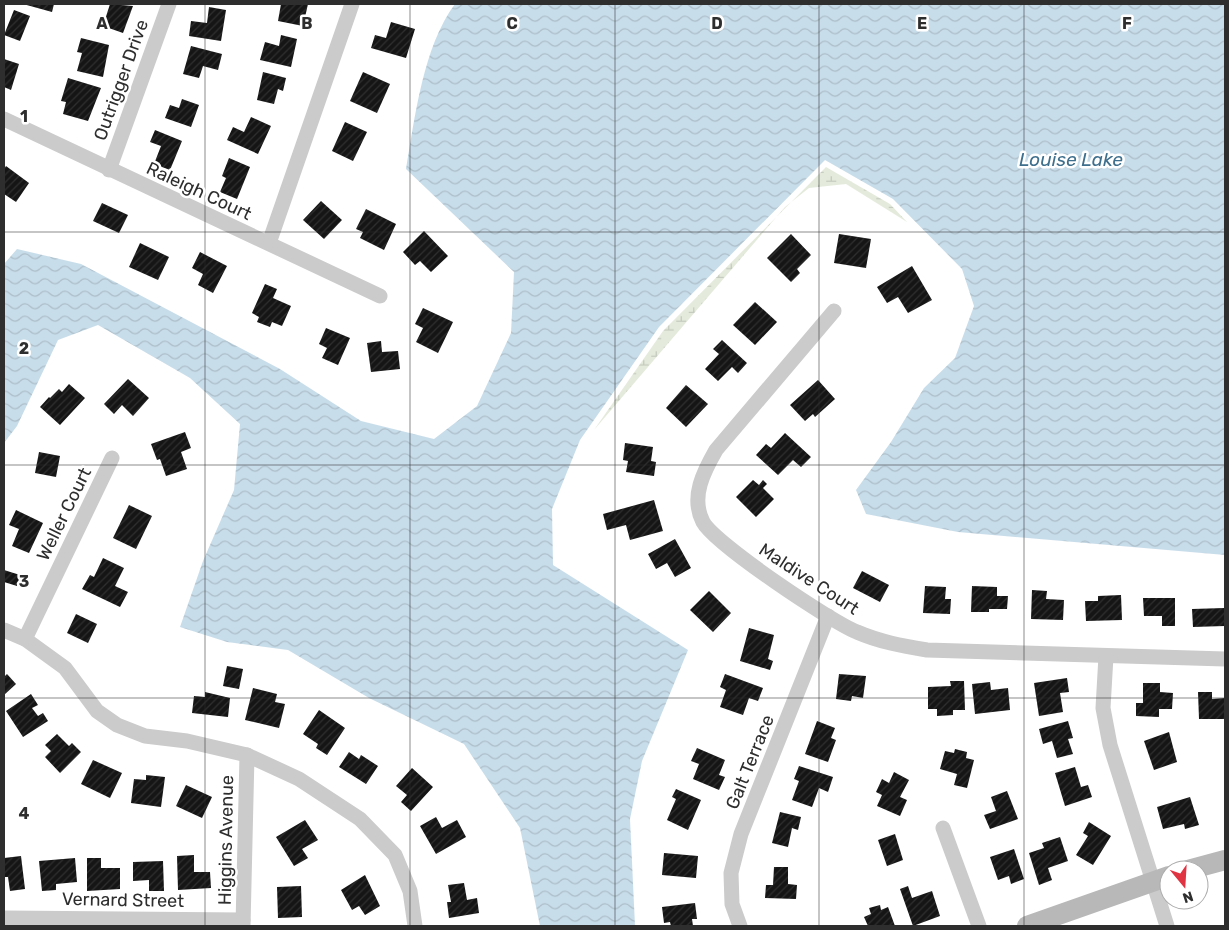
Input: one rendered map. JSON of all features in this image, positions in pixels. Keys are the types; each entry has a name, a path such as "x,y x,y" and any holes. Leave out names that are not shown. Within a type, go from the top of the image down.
{"street":[{"name":"Outrigger Drive","path":"109,170 169,4"},
{"path":"269,243 352,4"},
{"name":"Raleigh Court","path":"4,119 380,296"},
{"name":"Maldive Court","path":"834,311 716,450 703,474 697,498 703,522 723,544 828,616 855,632 886,643 927,650 1225,659"},
{"name":"Weller Court","path":"25,639 112,458"},
{"name":"Galt Terrace","path":"740,926 732,904 731,873 741,834 828,616"},
{"path":"4,630 25,639 65,668 97,711 117,725 145,736 187,741 247,755 300,779 360,819 395,855 410,891 415,926"},
{"path":"1106,656 1103,708 1110,745 1159,874"},
{"name":"Higgins Avenue","path":"243,923 247,755"},
{"path":"943,828 979,926"},
{"path":"1209,864 1225,860"},
{"path":"1027,926 1159,880"},
{"path":"1165,910 1167,926"},
{"name":"Vernard Street","path":"4,918 243,923"}],"green space":[{"path":"826,167 890,204 907,222 846,184 809,188 791,202"},
{"path":"777,216 594,430 663,331"}],"water":[{"name":"Louise Lake","path":"455,4 1225,4 1225,555 958,532 866,514 856,490 891,442 924,388 955,358 974,306 962,269 893,199 825,160 659,327 580,440 552,509 553,565 688,650 642,761 630,819 635,926 540,926 520,828 464,744 369,698 288,650 227,642 180,627 203,561 234,490 240,424 190,378 98,325 58,340 17,426 4,443 4,264 17,249 81,264 280,369 361,421 434,439 477,406 511,333 514,272 406,169 417,105 428,61 444,21"}],"building":[{"path":"23,4 54,4 52,12"},
{"path":"110,4 133,6 123,33 103,26"},
{"path":"281,4 308,4 303,26 278,21"},
{"path":"209,7 226,10 221,41 189,36 191,21 207,23"},
{"path":"14,10 30,16 20,41 4,35"},
{"path":"391,22 415,29 406,58 371,48 375,35 386,38"},
{"path":"281,35 297,39 291,67 260,60 265,42 279,46"},
{"path":"81,38 109,45 103,77 77,71 82,53 77,52"},
{"path":"191,46 222,54 218,70 203,66 199,78 183,74"},
{"path":"4,59 19,64 11,90 4,87"},
{"path":"263,72 286,78 283,91 278,89 274,104 257,100"},
{"path":"363,72 390,84 377,113 350,101"},
{"path":"68,78 101,88 88,121 63,114 66,102 61,101"},
{"path":"182,99 199,105 191,127 165,118 170,105 179,108"},
{"path":"251,117 271,126 258,154 227,140 233,127 244,132"},
{"path":"345,122 367,132 353,161 332,151"},
{"path":"155,130 182,141 170,170 154,164 161,146 150,142"},
{"path":"229,158 250,167 237,199 220,192 226,178 222,176"},
{"path":"6,166 29,183 16,202 4,194 4,169"},
{"path":"321,201 342,220 324,239 303,220"},
{"path":"102,203 128,215 119,233 93,221"},
{"path":"366,209 396,224 384,250 360,238 363,232 356,229"},
{"path":"424,231 448,256 431,272 420,261 415,265 403,252"},
{"path":"791,234 811,255 797,269 800,273 791,282 767,258"},
{"path":"839,234 871,239 866,268 834,263"},
{"path":"140,243 169,257 158,280 129,267"},
{"path":"200,252 227,266 213,293 198,285 203,274 192,268"},
{"path":"912,266 932,300 908,313 898,297 887,303 877,287"},
{"path":"265,284 277,289 273,298 291,306 282,326 272,322 270,327 257,322 259,317 252,313"},
{"path":"755,302 777,322 755,345 733,325"},
{"path":"423,308 453,322 438,353 416,342 423,328 415,324"},
{"path":"326,328 350,338 338,365 322,358 327,348 319,344"},
{"path":"722,340 747,363 738,373 732,367 718,381 705,369 719,354 713,349"},
{"path":"381,341 382,352 398,351 400,369 371,372 367,343"},
{"path":"128,379 149,398 133,416 122,405 114,414 104,404"},
{"path":"818,380 835,399 815,417 813,414 805,421 790,405"},
{"path":"69,384 85,398 60,425 40,407 59,389 62,392"},
{"path":"686,385 708,404 686,427 666,408"},
{"path":"185,432 191,448 181,452 187,469 166,476 160,459 157,460 151,444"},
{"path":"785,433 811,457 801,467 793,460 778,475 756,455 766,444 771,448"},
{"path":"625,443 653,447 651,461 656,462 654,476 626,472 628,461 623,460"},
{"path":"39,452 60,456 56,477 35,473"},
{"path":"753,480 759,485 763,480 767,484 763,488 774,499 756,517 736,497"},
{"path":"654,500 663,531 630,540 626,525 607,530 603,514"},
{"path":"129,505 152,516 136,549 113,538"},
{"path":"16,510 43,523 29,553 12,546 19,529 9,525"},
{"path":"675,539 691,568 675,577 667,563 656,569 648,554"},
{"path":"103,558 124,568 115,586 128,592 120,607 82,589 90,575 94,577"},
{"path":"4,570 20,575 17,586 4,582"},
{"path":"862,571 889,585 880,602 853,588"},
{"path":"925,586 946,587 945,599 951,599 950,614 923,613"},
{"path":"972,586 997,587 997,596 1008,596 1007,609 971,612"},
{"path":"1032,590 1047,591 1046,599 1064,600 1063,620 1031,619"},
{"path":"709,591 731,613 713,632 690,610"},
{"path":"1121,595 1122,620 1086,621 1085,601 1098,601 1098,596"},
{"path":"1143,598 1175,598 1175,626 1162,626 1162,616 1144,616"},
{"path":"1224,608 1225,626 1193,627 1192,609"},
{"path":"76,614 97,624 88,643 67,633"},
{"path":"749,628 774,635 768,659 773,661 770,670 740,661"},
{"path":"227,666 243,669 239,689 223,686"},
{"path":"7,674 16,684 4,695 4,677"},
{"path":"725,674 763,688 758,701 749,698 743,715 720,707 726,690 720,687"},
{"path":"839,674 866,676 863,698 852,696 851,701 836,699"},
{"path":"1067,678 1069,692 1060,693 1063,712 1039,716 1034,683"},
{"path":"950,681 964,681 965,710 953,710 953,715 937,716 937,709 928,709 928,687 951,686"},
{"path":"990,682 991,690 1008,688 1010,710 975,714 972,684"},
{"path":"1143,683 1160,683 1160,692 1173,693 1172,709 1159,709 1159,717 1136,716 1136,703 1143,703"},
{"path":"253,688 277,694 275,702 285,704 279,728 245,720"},
{"path":"205,692 230,698 228,717 192,713 194,696 205,697"},
{"path":"1198,692 1212,692 1212,699 1225,698 1225,719 1199,719"},
{"path":"31,694 38,705 32,708 38,716 43,713 48,721 23,737 6,711"},
{"path":"319,710 345,728 327,755 316,748 318,744 303,734"},
{"path":"817,721 835,728 831,738 836,740 828,762 805,754"},
{"path":"1068,721 1073,738 1068,739 1073,754 1057,758 1052,741 1043,744 1039,729"},
{"path":"1169,732 1177,762 1154,770 1144,741"},
{"path":"57,734 69,746 72,743 81,752 60,773 45,757 51,751 45,745"},
{"path":"697,748 725,760 719,775 725,777 719,790 693,779 699,764 691,761"},
{"path":"955,749 967,752 966,758 974,760 967,788 954,785 957,774 940,769 945,751 954,753"},
{"path":"349,752 359,759 361,755 378,766 366,784 339,767"},
{"path":"93,760 122,773 110,798 81,784"},
{"path":"799,766 833,777 828,792 819,788 812,807 792,800 799,781 794,779"},
{"path":"1075,767 1081,787 1088,785 1092,797 1065,806 1055,773"},
{"path":"412,768 433,787 411,811 401,802 407,795 396,786"},
{"path":"894,772 909,780 900,797 907,800 900,816 877,806 882,795 876,792 882,779 889,783"},
{"path":"146,775 165,777 161,807 131,803 134,779 146,780"},
{"path":"186,785 212,797 202,818 176,806"},
{"path":"676,789 701,800 688,830 667,820 676,799 672,797"},
{"path":"1007,791 1018,819 990,829 984,815 996,811 991,797"},
{"path":"1190,797 1199,825 1185,829 1184,824 1163,829 1157,807"},
{"path":"780,812 801,817 798,830 792,828 788,847 772,843"},
{"path":"436,817 442,828 457,820 466,837 436,854 420,826"},
{"path":"305,820 318,840 302,849 308,858 294,866 276,837"},
{"path":"1089,822 1111,836 1093,865 1076,855 1088,836 1083,833"},
{"path":"895,834 903,860 887,866 878,840"},
{"path":"1060,837 1068,861 1048,868 1052,880 1039,885 1029,853 1044,848 1042,843"},
{"path":"1014,849 1024,879 1011,884 1009,876 998,880 990,857"},
{"path":"664,853 698,856 696,878 662,875"},
{"path":"194,855 194,872 210,872 211,888 178,890 177,856"},
{"path":"21,856 25,889 10,891 8,877 4,877 4,858"},
{"path":"75,858 77,882 56,884 56,890 42,891 39,861"},
{"path":"87,858 101,858 101,868 120,868 120,889 87,891"},
{"path":"163,861 164,891 149,891 149,880 133,881 133,862"},
{"path":"774,867 788,867 788,884 797,885 796,899 765,898 766,885 773,885"},
{"path":"365,875 380,906 365,915 359,906 352,910 341,890"},
{"path":"464,883 467,900 477,898 479,913 449,918 447,902 451,902 448,885"},
{"path":"301,886 302,917 278,918 277,887"},
{"path":"908,886 912,898 932,891 940,916 913,926 900,889"},
{"path":"695,903 697,919 692,919 693,926 671,926 670,922 664,923 662,907"},
{"path":"880,905 881,910 888,907 895,926 868,926 864,917 871,914 869,908"}]}
